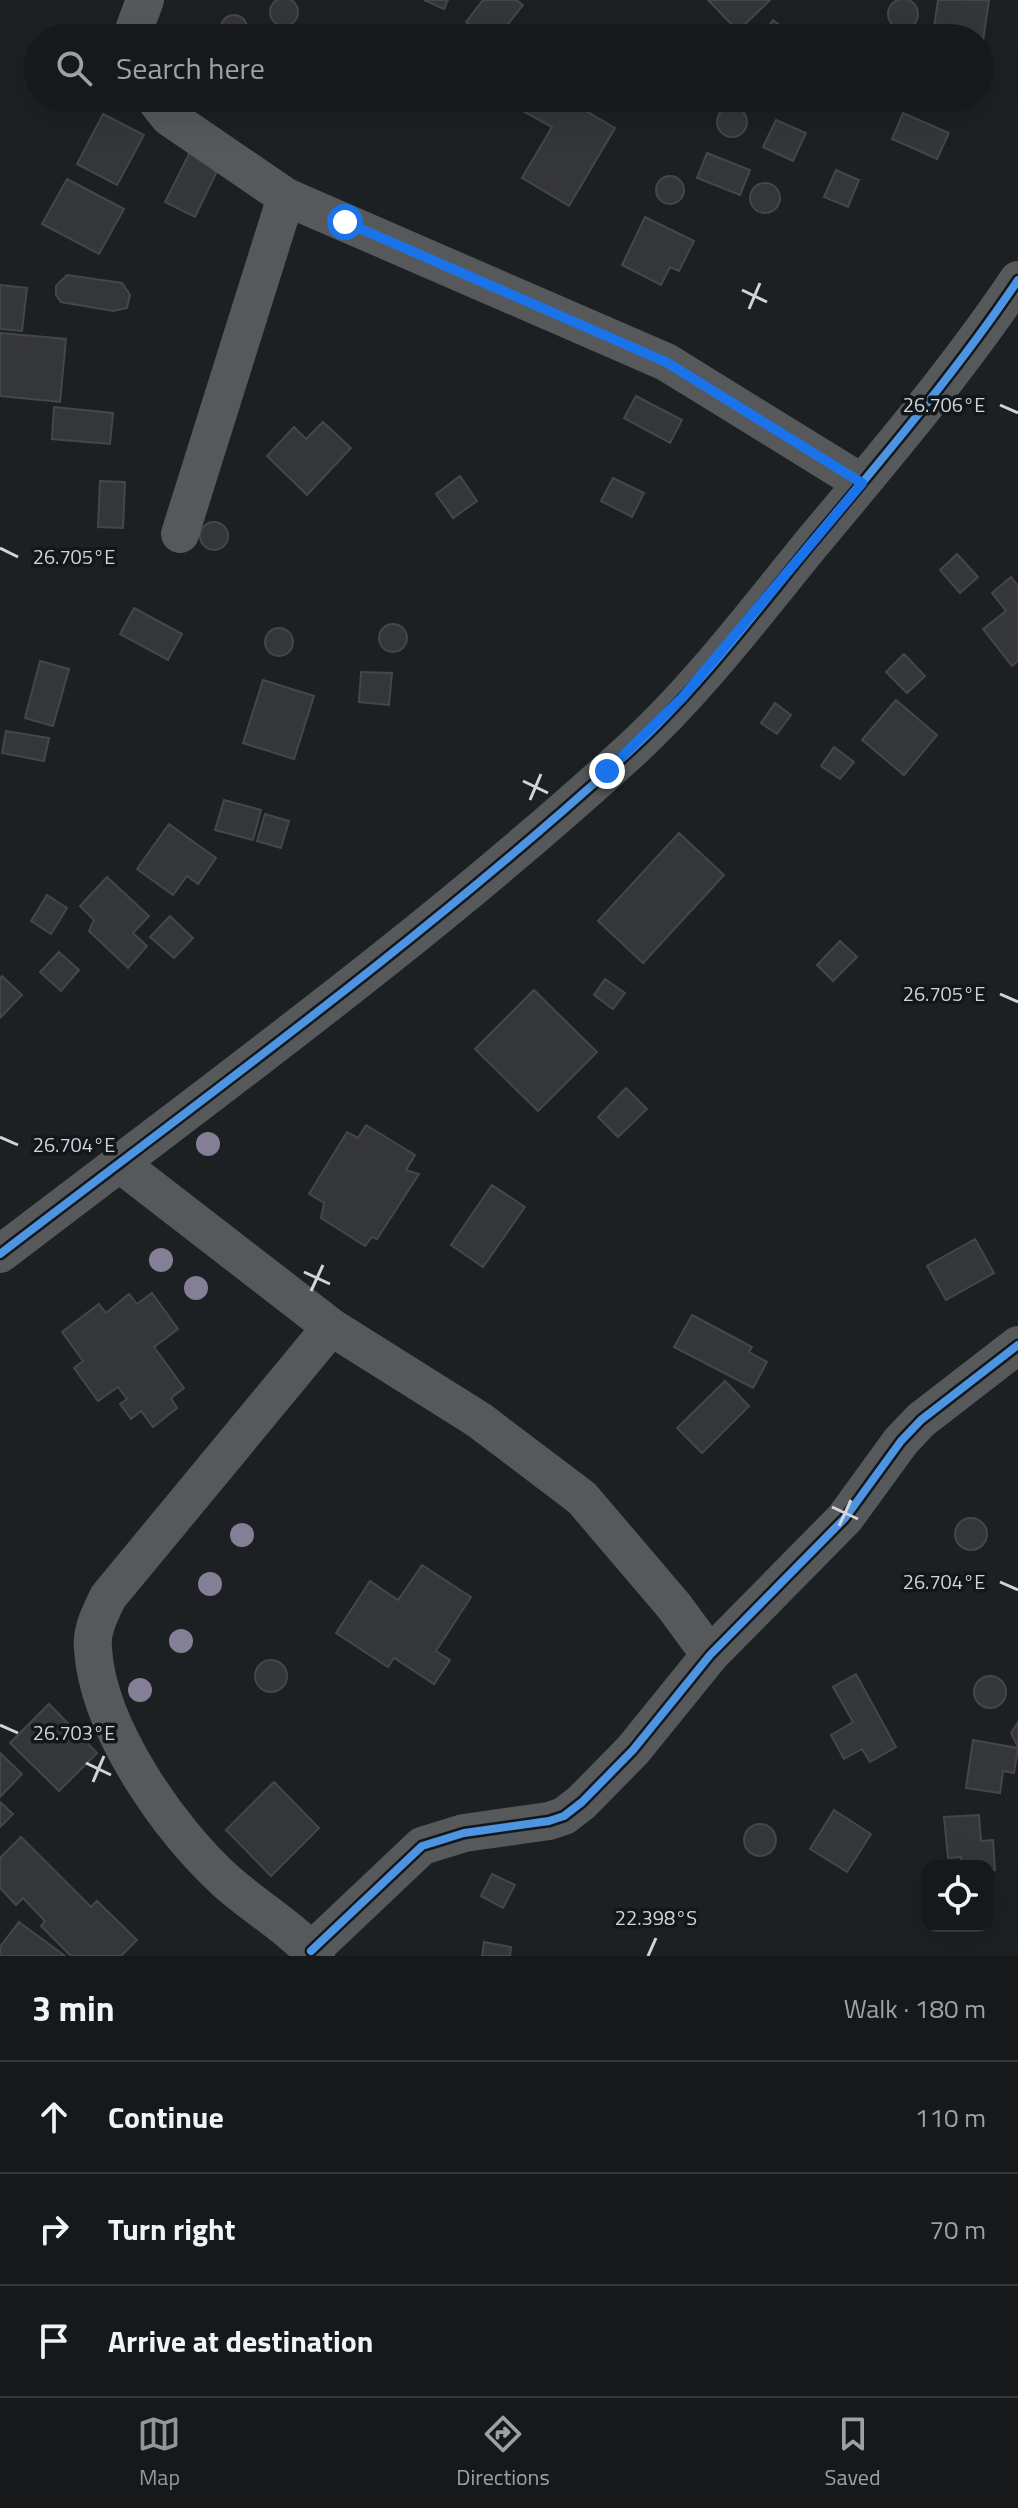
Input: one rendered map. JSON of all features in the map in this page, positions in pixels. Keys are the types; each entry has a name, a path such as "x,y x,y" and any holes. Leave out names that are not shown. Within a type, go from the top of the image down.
{"street":[{"path":"136,24 145,0"},
{"path":"165,112 286,197 666,362 862,483"},
{"path":"180,534 286,197"},
{"path":"0,1254 403,945 630,751 682,698 862,483 983,332 1018,280"},
{"path":"119,1163 331,1327 479,1420 582,1498 674,1606 710,1655"},
{"path":"331,1327 108,1597 96,1623 92,1647 110,1715 128,1753 165,1811 225,1881 314,1953 422,1846 464,1833 564,1816 633,1750 710,1655 845,1518 901,1441 921,1420 1018,1345"}],"building":[{"path":"279,-1 289,-1 297,7 297,17 291,24 277,24 271,17 271,7"},
{"path":"424,0 448,0 444,9"},
{"path":"483,0 516,0 523,5 508,24 466,22"},
{"path":"708,0 770,0 745,24 731,24"},
{"path":"897,0 909,0 917,8 915,24 891,24 889,20 889,8"},
{"path":"938,0 989,0 985,24 934,24"},
{"path":"234,15 246,24 222,24"},
{"path":"524,112 588,112 615,128 569,206 522,178 552,127"},
{"path":"720,112 744,112 746,128 738,136 726,136 718,128"},
{"path":"903,113 949,133 937,159 892,139"},
{"path":"103,114 144,135 117,185 77,164"},
{"path":"776,120 806,133 793,161 763,147"},
{"path":"190,152 219,167 195,217 165,202"},
{"path":"707,153 750,170 740,195 697,178"},
{"path":"836,170 859,180 848,207 824,197"},
{"path":"670,176 680,180 684,190 680,200 670,204 660,200 656,190 660,180"},
{"path":"67,179 124,209 99,254 42,224"},
{"path":"765,183 776,187 780,198 776,209 765,213 754,209 750,198 754,187"},
{"path":"645,217 694,241 679,271 670,267 661,285 622,265"},
{"path":"67,275 122,283 130,295 127,308 113,311 61,302 56,295 56,286"},
{"path":"0,285 27,288 22,331 0,329"},
{"path":"0,333 66,339 60,402 0,396"},
{"path":"636,396 682,420 670,443 624,418"},
{"path":"54,407 113,413 110,444 52,439"},
{"path":"323,422 351,448 307,495 267,456 294,427 306,439"},
{"path":"460,476 477,501 453,518 436,494"},
{"path":"613,478 644,493 632,517 601,501"},
{"path":"100,481 125,482 123,528 98,527"},
{"path":"214,522 224,526 228,536 224,546 214,550 204,546 200,536 204,526"},
{"path":"957,554 978,577 960,593 940,570"},
{"path":"1011,577 1018,586 1018,661 1012,666 983,629 1006,611 992,593"},
{"path":"134,608 182,634 168,660 120,634"},
{"path":"393,624 403,628 407,638 403,648 393,652 383,648 379,638 383,628"},
{"path":"279,628 289,632 293,642 289,652 279,656 269,652 265,642 269,632"},
{"path":"904,654 925,676 907,693 886,672"},
{"path":"40,661 69,669 53,726 25,718"},
{"path":"361,672 392,673 389,705 359,702"},
{"path":"263,680 314,696 294,759 243,743"},
{"path":"896,700 937,735 904,775 862,740"},
{"path":"775,703 791,715 777,734 761,723"},
{"path":"6,731 49,738 44,761 2,753"},
{"path":"834,747 854,762 840,779 821,766"},
{"path":"224,800 261,810 253,840 215,830"},
{"path":"265,814 289,821 281,848 257,841"},
{"path":"169,824 216,858 198,884 187,876 173,895 137,869"},
{"path":"679,833 724,875 643,963 598,921"},
{"path":"107,877 149,916 133,933 147,946 128,968 89,931 94,920 80,906"},
{"path":"47,895 67,908 51,934 31,921"},
{"path":"170,916 193,938 174,958 150,937"},
{"path":"840,941 857,957 833,981 817,965"},
{"path":"59,952 79,970 61,991 40,972"},
{"path":"2,976 22,995 0,1018 0,979"},
{"path":"605,979 625,993 613,1009 594,995"},
{"path":"534,990 597,1052 538,1111 475,1049"},
{"path":"626,1088 647,1109 618,1137 598,1117"},
{"path":"366,1125 415,1155 406,1170 419,1174 377,1239 372,1237 365,1246 321,1218 324,1203 309,1194 347,1132 358,1138"},
{"path":"492,1185 525,1207 483,1267 451,1245"},
{"path":"975,1239 994,1273 946,1300 927,1266"},
{"path":"152,1293 178,1329 154,1347 184,1388 171,1398 177,1408 153,1427 141,1411 131,1419 120,1404 127,1399 118,1387 98,1401 74,1368 83,1361 62,1332 99,1304 106,1313 129,1294 137,1304"},
{"path":"692,1315 752,1347 749,1352 767,1362 753,1388 674,1347"},
{"path":"725,1381 749,1406 702,1453 677,1428"},
{"path":"971,1518 982,1523 987,1534 982,1545 971,1550 960,1545 955,1534 960,1523"},
{"path":"422,1565 471,1597 436,1651 450,1660 434,1684 394,1658 388,1667 336,1633 370,1581 398,1600"},
{"path":"271,1660 282,1665 287,1676 282,1687 271,1692 260,1687 255,1676 260,1665"},
{"path":"856,1674 896,1747 870,1762 862,1749 844,1759 831,1735 853,1722 833,1687"},
{"path":"990,1676 1001,1681 1006,1692 1001,1703 990,1708 979,1703 974,1692 979,1681"},
{"path":"49,1704 97,1753 59,1791 10,1743"},
{"path":"1018,1722 1018,1747 1011,1733"},
{"path":"973,1740 1018,1748 1014,1773 1003,1771 1000,1793 966,1788"},
{"path":"0,1753 22,1774 0,1797"},
{"path":"274,1782 319,1828 271,1876 226,1830"},
{"path":"0,1802 13,1814 0,1827"},
{"path":"834,1810 871,1834 847,1872 810,1849"},
{"path":"979,1815 981,1841 993,1840 995,1870 994,1860 948,1858 944,1817"},
{"path":"760,1824 771,1829 776,1840 771,1851 760,1856 749,1851 744,1840 749,1829"},
{"path":"21,1837 91,1907 97,1901 137,1940 121,1956 71,1956 41,1926 45,1921 23,1898 16,1905 0,1888 0,1858"},
{"path":"492,1874 515,1885 503,1908 481,1896"},
{"path":"19,1922 65,1956 0,1956 0,1947"},
{"path":"484,1942 511,1947 510,1956 482,1956"}],"cycle path":[{"path":"0,1254 399,947 554,819 629,752 724,651 892,447 970,348 1018,280"},
{"path":"311,1951 422,1846 464,1833 549,1821 564,1816 582,1802 633,1750 710,1655 845,1518 901,1441 921,1420 1018,1345"}],"route":[{"path":"345,222 666,362 735,401 862,483 682,698 607,771"}]}
